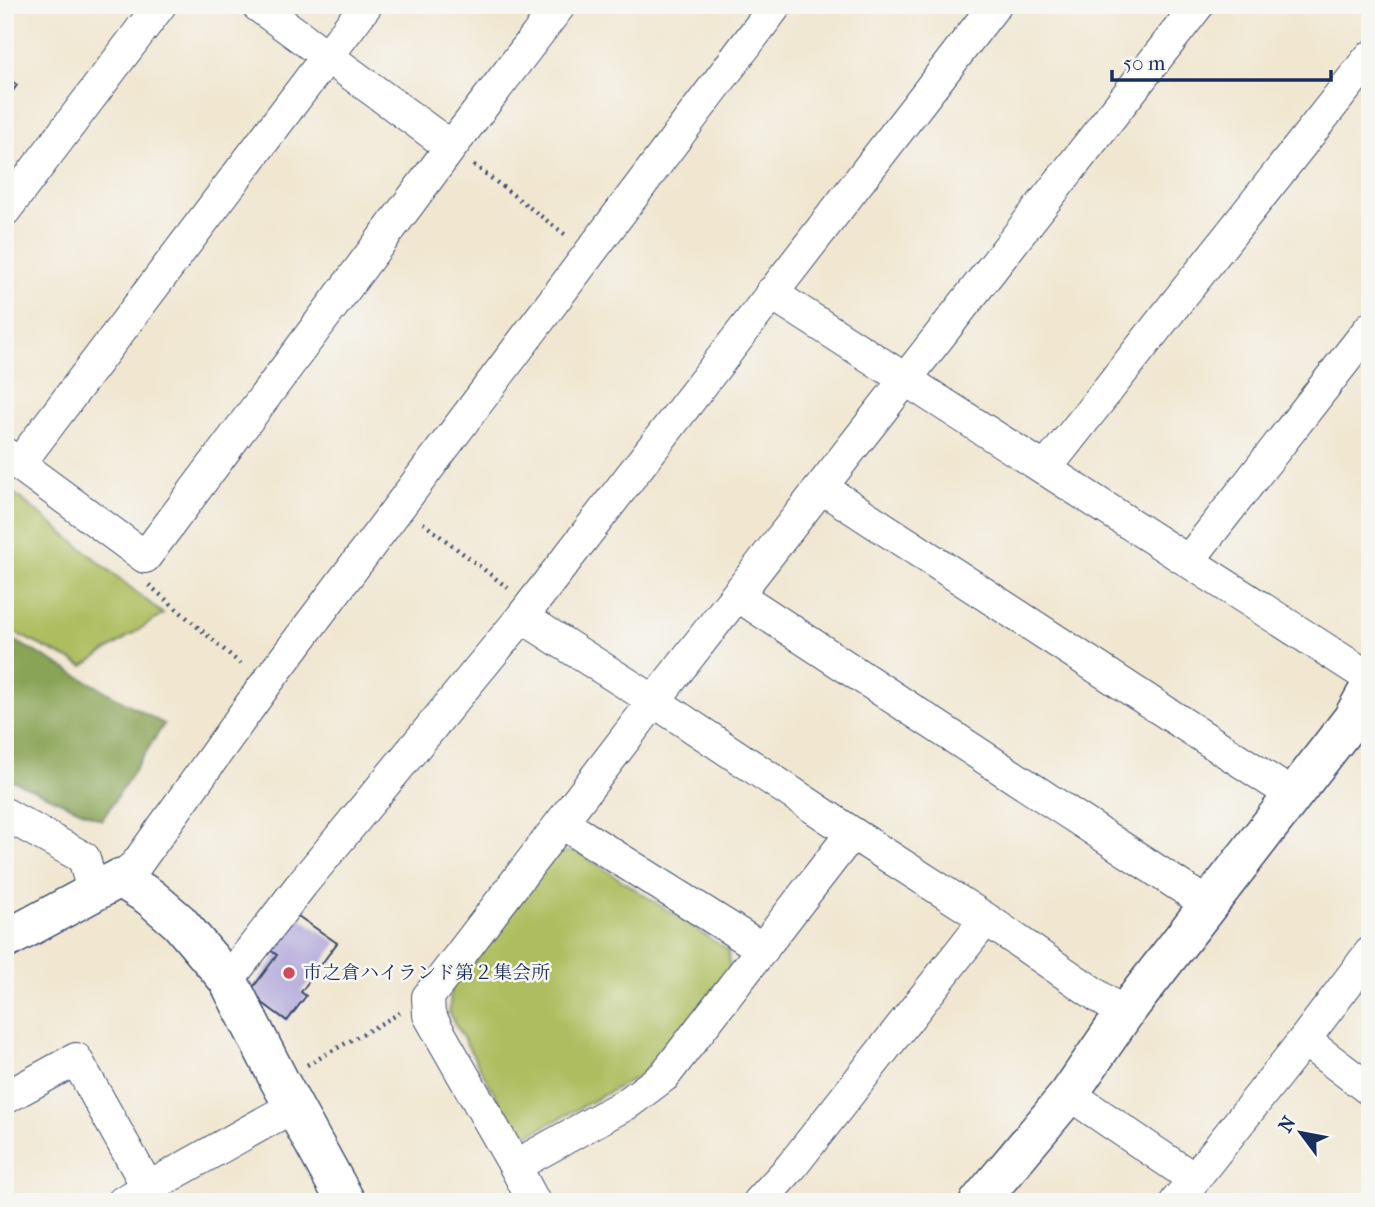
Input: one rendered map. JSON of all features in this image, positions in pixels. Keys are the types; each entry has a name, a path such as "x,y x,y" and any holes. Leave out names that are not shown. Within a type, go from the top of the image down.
{"street":[{"path":"5,211 160,5"},
{"path":"257,5 451,147"},
{"path":"366,5 12,459 145,557 560,5"},
{"path":"5,940 106,885 136,865 265,685 776,5"},
{"path":"228,981 302,884 526,612 995,5"},
{"path":"534,1202 429,1015 428,997 654,701 1198,5"},
{"path":"1046,468 1370,57"},
{"path":"771,293 1370,678"},
{"path":"1189,560 1370,328"},
{"path":"822,488 1294,796"},
{"path":"737,595 1209,905"},
{"path":"526,612 654,701 986,919 1124,1014"},
{"path":"979,1202 1069,1094 1124,1014 1352,719 1370,687"},
{"path":"5,814 84,858 106,885 150,897 178,922 228,981 346,1202"},
{"path":"562,823 763,948"},
{"path":"515,1166 628,1103 664,1076 852,833"},
{"path":"759,1202 791,1167 986,919"},
{"path":"1069,1094 1185,1190 1370,953"},
{"path":"1304,1040 1370,1090"},
{"path":"5,1098 76,1059 143,1197 286,1093"}],"path":[{"path":"451,147 589,252"},
{"path":"400,505 526,612"},
{"path":"145,557 141,578 265,685"},
{"path":"286,1093 428,997"}],"green space":[{"path":"5,486 163,614 83,666 5,628"},
{"path":"5,635 164,724 102,820 5,777"},
{"path":"577,851 728,950 730,969 641,1075 529,1135 514,1128 449,1013 452,983 552,853"}],"building":[{"path":"5,76 17,85 5,102"},
{"name":"市之倉ハイランド第２集会所","path":"295,914 337,943 301,992 306,996 287,1021 249,993 277,955 270,950"}],"place":[{"name":"市之倉ハイランド第２集会所","path":"289,973"}]}
